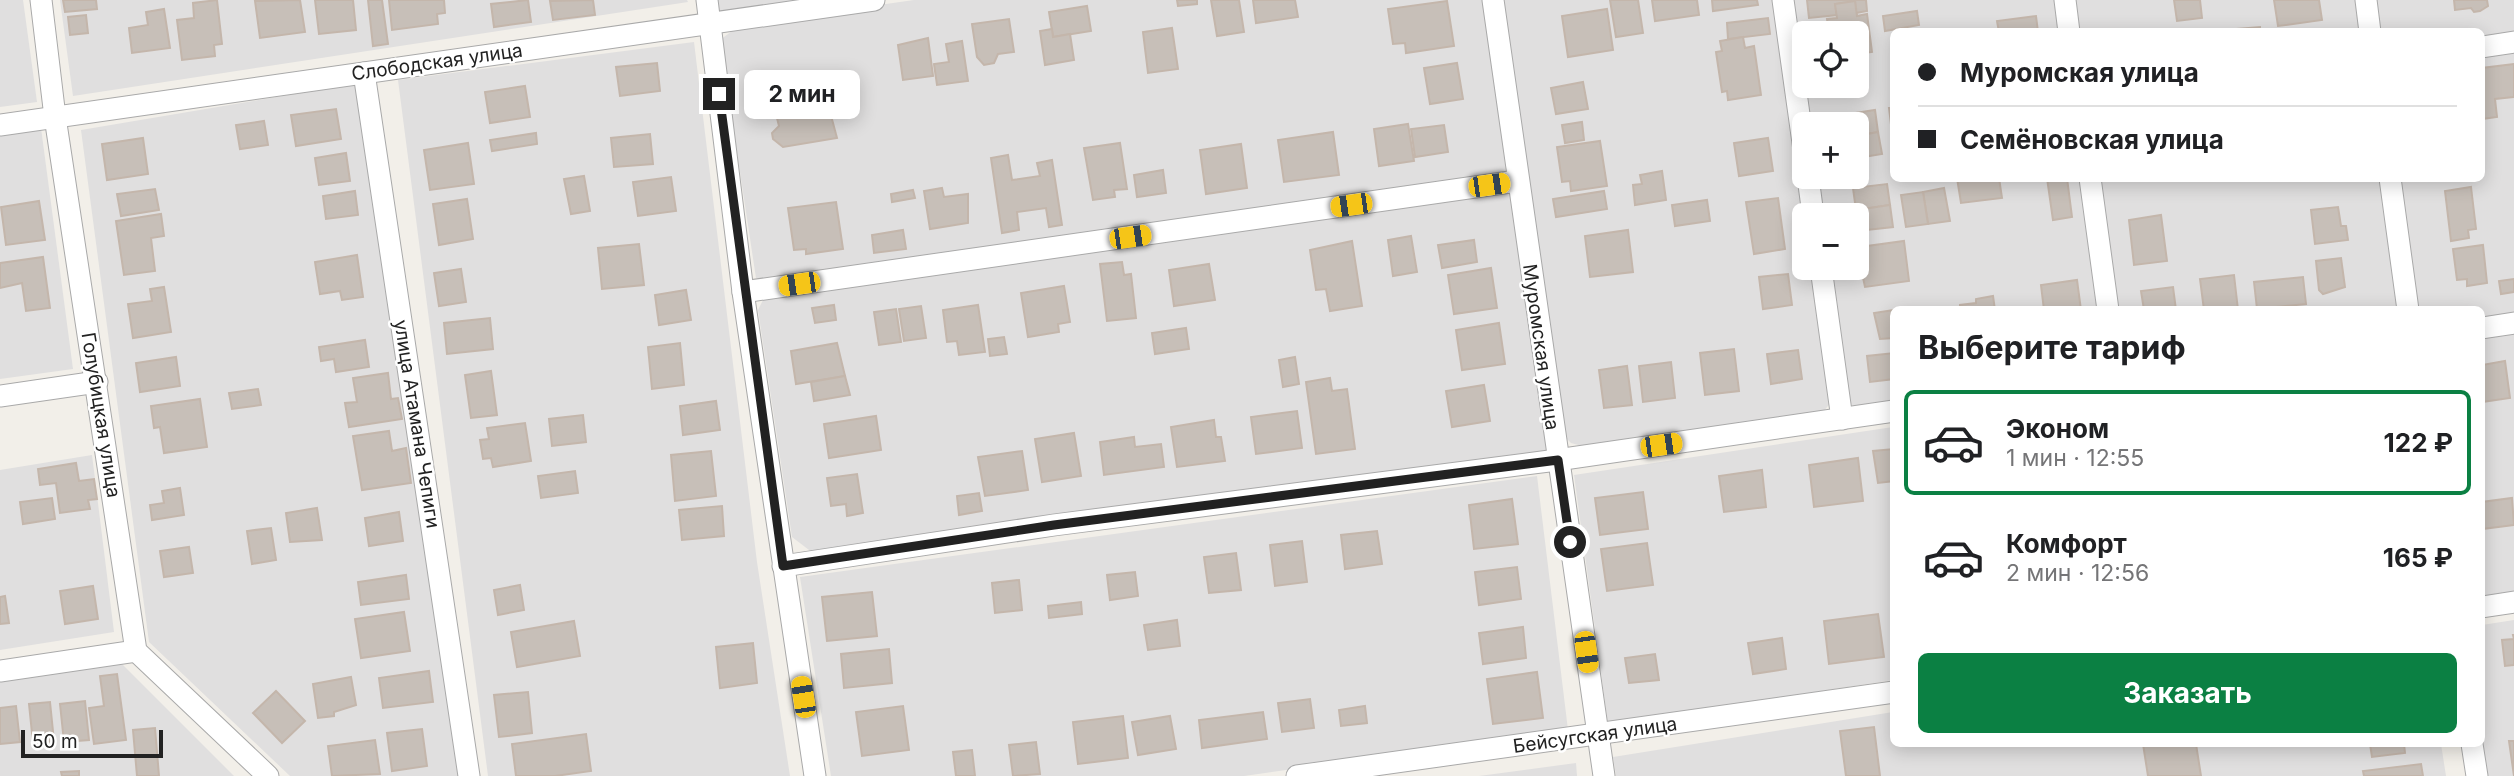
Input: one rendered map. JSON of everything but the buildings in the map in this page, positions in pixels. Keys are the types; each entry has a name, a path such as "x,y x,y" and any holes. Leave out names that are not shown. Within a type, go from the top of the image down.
{"street":[{"name":"Голубицкая улица","path":"41,0 55,117 136,650"},
{"path":"707,0 743,292 816,776"},
{"name":"Слободская улица","path":"0,125 874,0"},
{"name":"Муромская улица","path":"1493,0 1604,776"},
{"path":"1783,0 1799,112"},
{"path":"2065,0 2068,28"},
{"path":"2366,0 2370,28"},
{"path":"2485,47 2514,42"},
{"name":"улица Атамана Чепиги","path":"364,73 470,776"},
{"path":"743,292 1517,181"},
{"path":"2091,182 2107,306"},
{"path":"2391,182 2407,306"},
{"path":"1823,280 1842,419"},
{"path":"2485,328 2514,323"},
{"path":"0,396 97,382"},
{"path":"783,566 1054,525 1558,460 1890,412"},
{"path":"2485,607 2514,602"},
{"path":"0,671 136,650 268,776"},
{"name":"Бейсугская улица","path":"1297,776 1890,693"},
{"path":"2472,747 2477,776"}],"shaded area":[{"path":"0,0 23,0 37,102 0,107"},
{"path":"60,0 687,0 688,2 73,96"},
{"path":"716,0 830,0 719,17"},
{"path":"914,0 1485,0 1506,173 764,281 756,278 720,40 740,25"},
{"path":"1500,0 1777,0 1792,112 1792,189 1802,189 1804,203 1792,203 1792,280 1816,280 1832,401 1823,412 1582,446 1571,443 1563,435"},
{"path":"1791,0 2058,0 2063,28 1890,28 1890,182 2084,182 2102,306 1890,306 1890,403 1858,408 1850,404 1831,280 1869,280 1869,203 1819,203 1818,189 1869,189 1869,112 1806,112 1804,98 1869,98 1869,21 1794,21"},
{"path":"2072,0 2358,0 2362,28 2077,28"},
{"path":"2376,0 2514,0 2514,33 2485,37 2485,28 2381,28"},
{"path":"694,42 757,562 790,776 488,776 398,80"},
{"path":"2514,50 2514,318 2485,323 2485,306 2418,306 2403,233 2396,182 2485,182 2485,54"},
{"path":"360,83 461,776 290,776 149,642 81,130"},
{"path":"41,128 73,369 0,379 0,134"},
{"path":"2098,182 2383,182 2401,306 2116,306"},
{"path":"1510,187 1546,437 1546,450 1537,457 813,553 792,537 758,310 763,300"},
{"path":"2514,331 2514,595 2485,599 2485,336"},
{"path":"1890,427 1890,680 1608,724 1574,475"},
{"path":"92,455 114,632 0,650 0,470"},
{"path":"1537,476 1568,730 1244,776 831,776 800,577"},
{"path":"2514,620 2514,776 2487,776 2483,747 2485,747 2485,625"},
{"path":"122,664 234,776 0,776 0,682"},
{"path":"1890,712 1890,747 2441,747 2446,776 1616,776 1613,757"},
{"path":"1576,763 1577,776 1479,776"}],"route":[{"path":"719,94 743,292 783,566 1054,525 1558,460 1570,542"}]}
